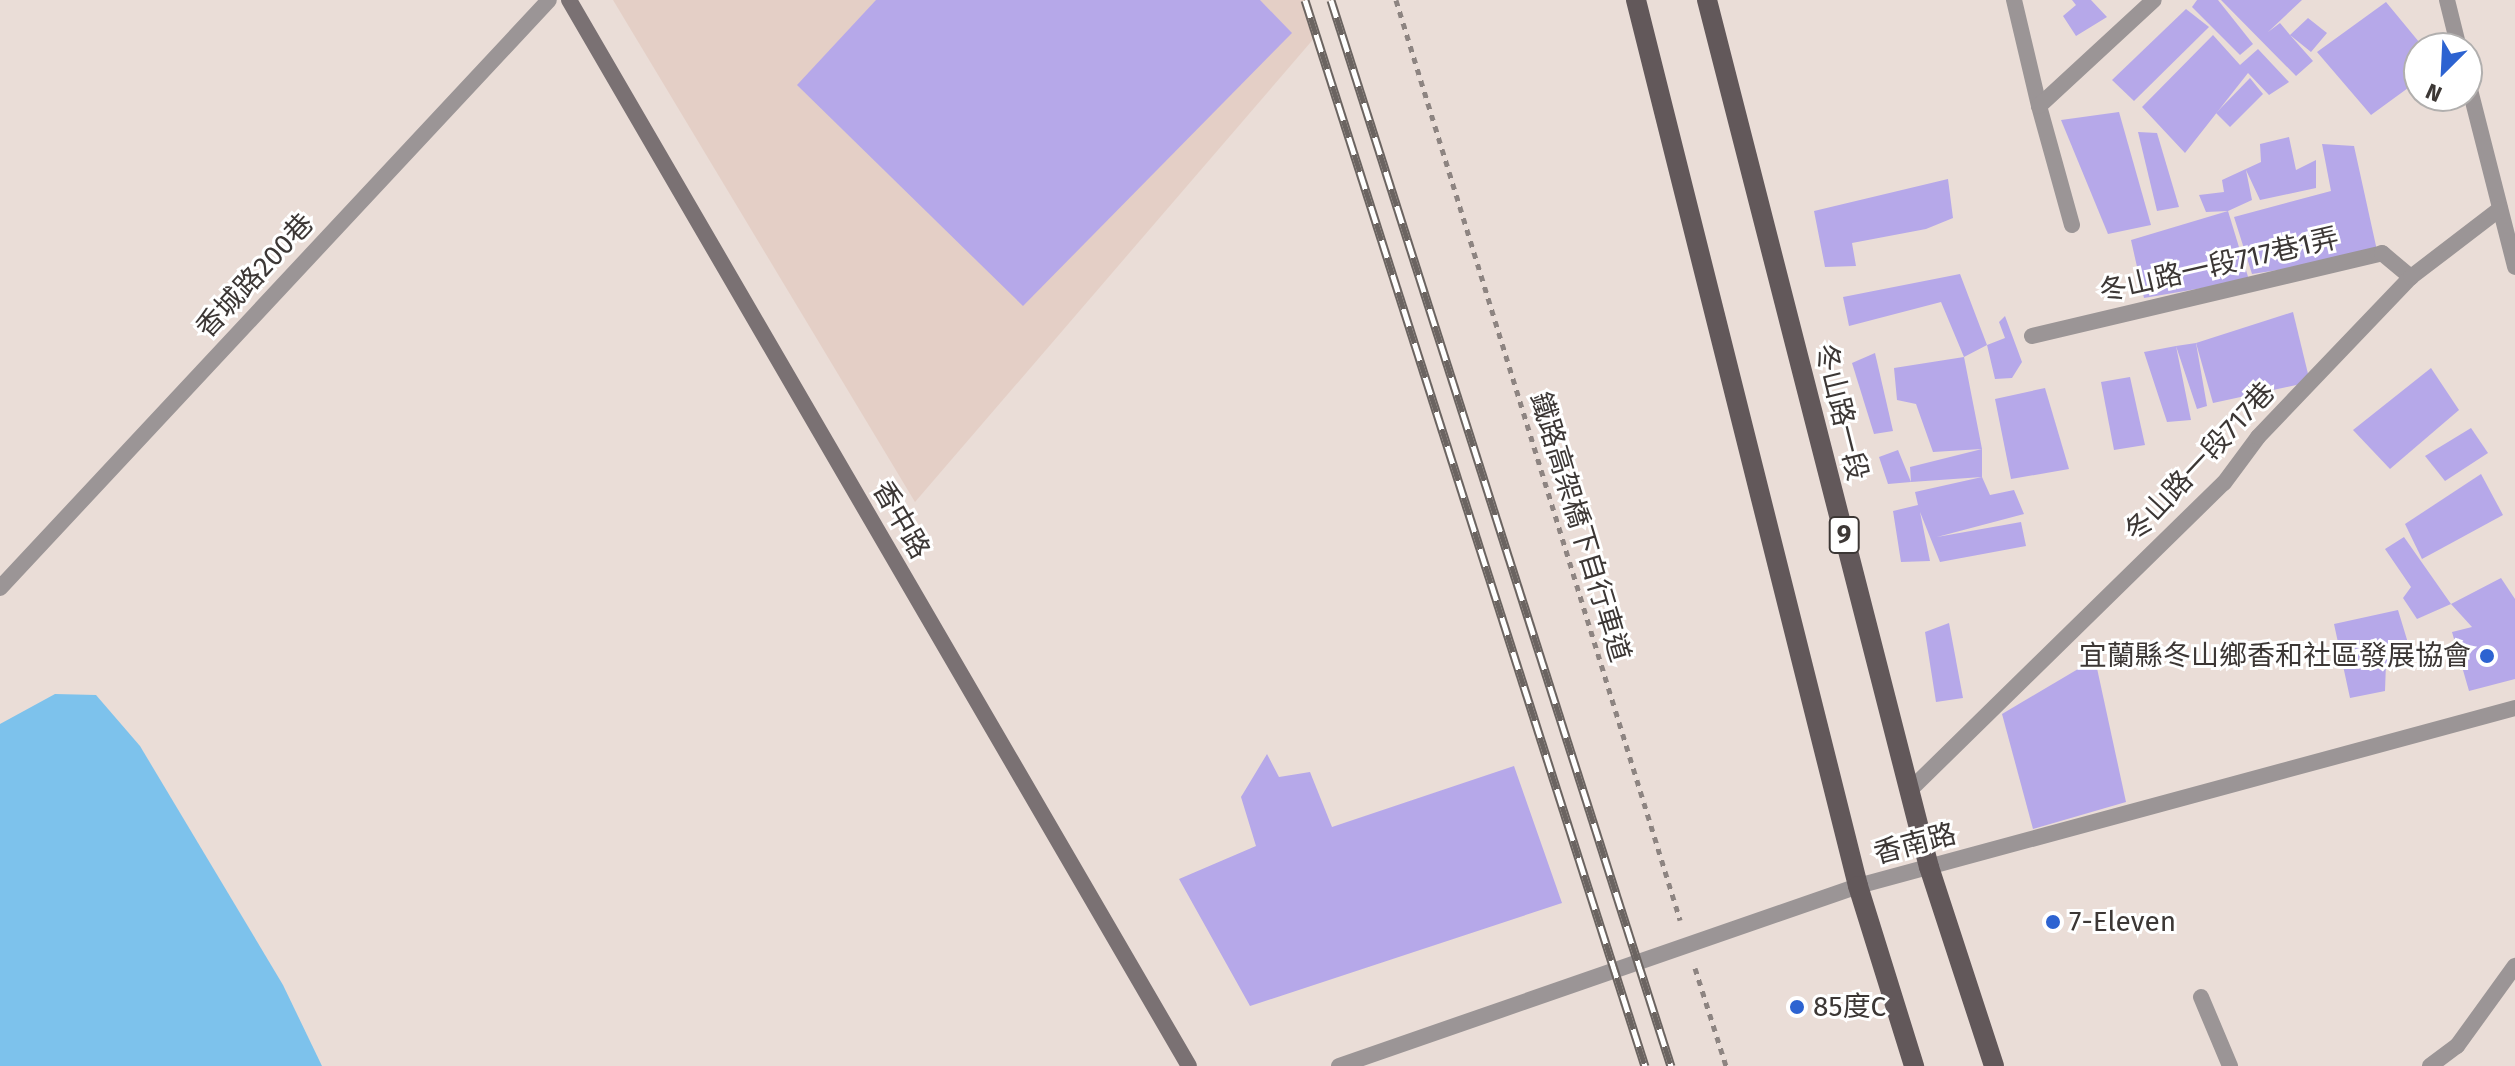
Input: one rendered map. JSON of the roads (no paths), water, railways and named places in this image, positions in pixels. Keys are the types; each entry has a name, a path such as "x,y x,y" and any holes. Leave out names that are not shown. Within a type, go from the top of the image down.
{"main road":[{"path":"1636,0 1858,886 1914,1066"},
{"name":"冬山路一段","path":"1707,0 1929,867 1994,1066"}],"street":[{"name":"香城路200巷","path":"0,588 549,0"},
{"name":"香中路","path":"569,0 1189,1066"},
{"path":"2014,0 2072,225"},
{"path":"2039,106 2154,0"},
{"path":"2447,0 2455,32"},
{"path":"2476,112 2515,267"},
{"name":"冬山路一段717巷","path":"1910,790 2224,483 2258,437 2411,277 2500,209"},
{"name":"冬山路一段717巷1弄","path":"2032,336 2382,253 2411,277"},
{"name":"香南路","path":"1339,1066 1858,886 2515,708"},
{"path":"2430,1066 2457,1046 2515,966"},
{"path":"2201,997 2230,1066"}],"water":[{"path":"55,694 96,695 140,746 283,985 322,1066 0,1066 0,724"}],"railway":[{"path":"1305,0 1645,1066"},
{"path":"1331,0 1671,1066"}],"place":[{"name":"宜蘭縣冬山鄉香和社區發展協會","path":"2487,656"},
{"name":"7-Eleven","path":"2053,922"},
{"name":"85度C","path":"1797,1007"}]}
